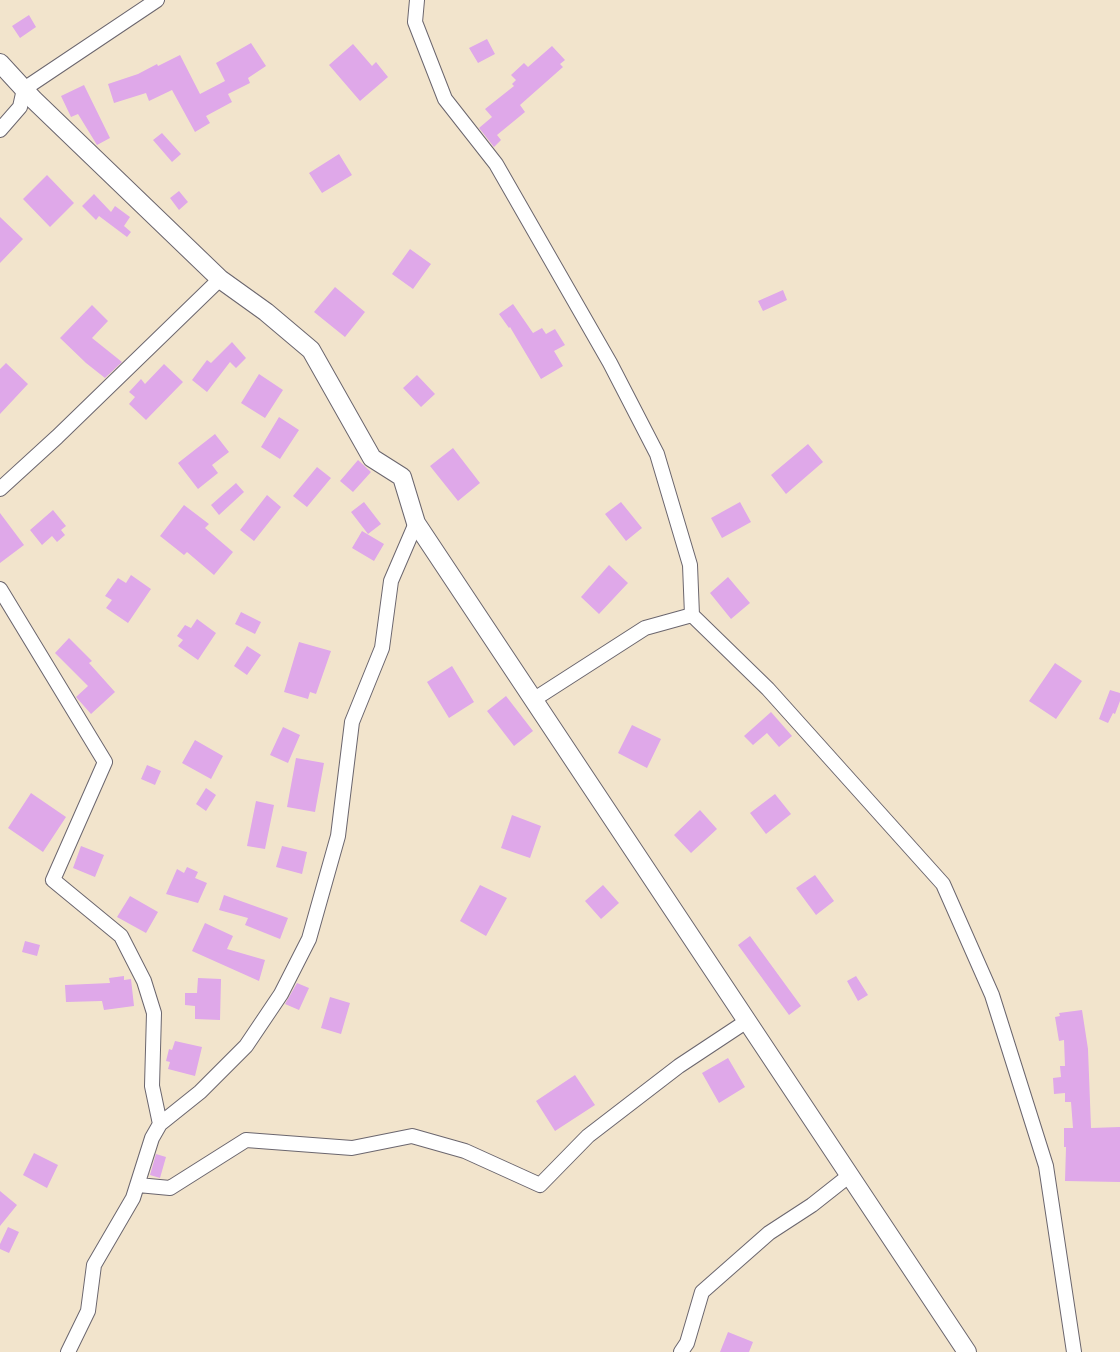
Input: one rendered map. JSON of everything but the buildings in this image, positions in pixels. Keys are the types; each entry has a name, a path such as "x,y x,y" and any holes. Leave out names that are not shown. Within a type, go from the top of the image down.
{"street":[{"path":"0,130 20,107 24,89 157,0"},
{"path":"417,0 416,22 445,99 496,164 610,363 657,454 690,565 692,615 768,689 943,884 992,995 1046,1166 1074,1352"},
{"path":"0,63 220,279 266,312 311,350 372,458 402,477 416,523 968,1352"},
{"path":"0,489 220,279"},
{"path":"68,1352 88,1311 94,1265 133,1198 152,1138 160,1124 200,1092 246,1046 281,994 309,939 338,836 352,722 382,648 391,581 416,523"},
{"path":"0,590 105,762 53,880 121,936 144,981 154,1013 153,1086 160,1124"},
{"path":"533,700 645,628 692,615"},
{"path":"138,1185 170,1188 246,1140 352,1148 412,1136 465,1151 540,1185 588,1136 679,1066 747,1021"},
{"path":"681,1352 687,1343 702,1292 769,1233 812,1205 850,1176"}]}
